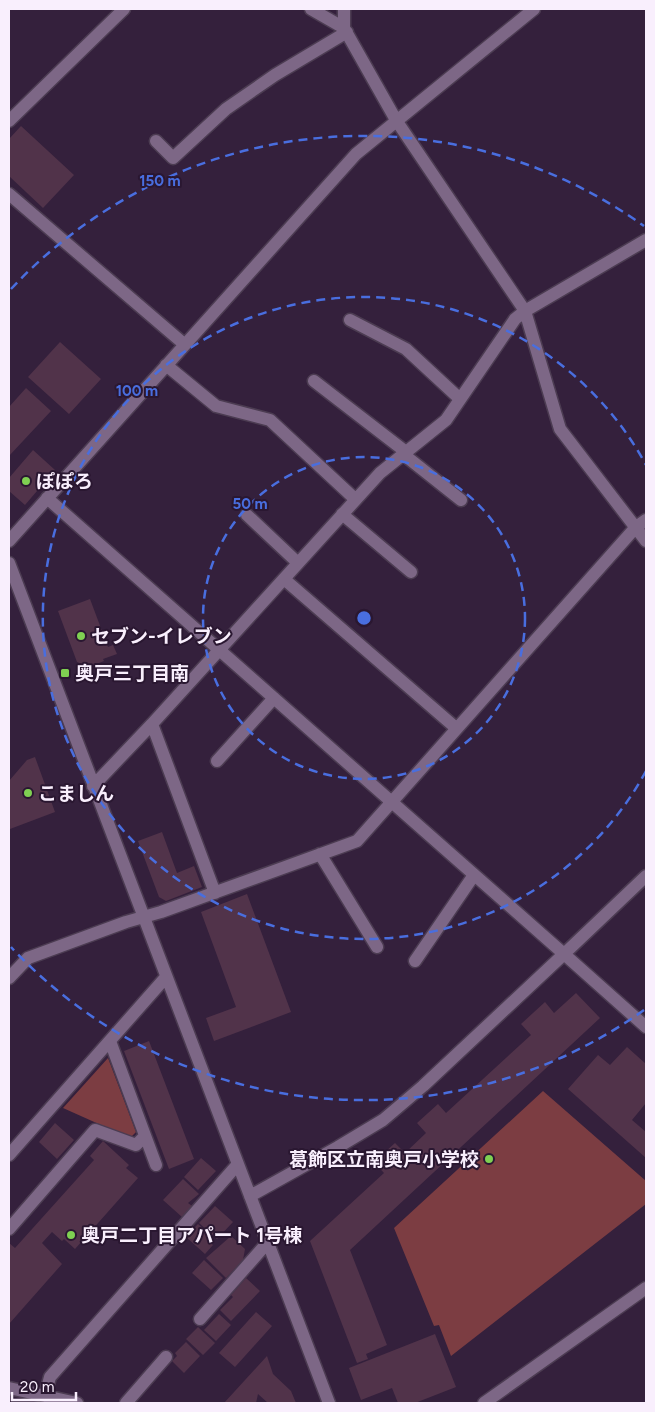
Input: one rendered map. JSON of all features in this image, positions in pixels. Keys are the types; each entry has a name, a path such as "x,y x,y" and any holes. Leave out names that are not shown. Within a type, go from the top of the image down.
{"street":[{"path":"9,121 124,9"},
{"path":"311,9 346,30"},
{"path":"344,9 346,30 396,120 525,311 560,429 641,524 646,541"},
{"path":"9,541 356,154 534,9"},
{"path":"156,141 173,158 226,108 346,30"},
{"path":"9,194 184,344"},
{"path":"93,786 220,650 380,472 446,420 515,319 525,311 646,240"},
{"path":"350,320 406,349 460,399"},
{"path":"166,364 216,406 270,420 355,499"},
{"path":"314,381 461,500"},
{"path":"46,498 391,800 646,1027"},
{"path":"342,514 408,569 397,577"},
{"path":"247,515 298,563"},
{"path":"12,969 28,958 215,893 357,840 641,524"},
{"path":"9,563 329,1403"},
{"path":"284,579 456,728"},
{"path":"217,761 274,698"},
{"path":"152,724 215,893"},
{"path":"320,854 377,947"},
{"path":"415,961 474,875"},
{"path":"250,1196 338,1148 384,1120 423,1086 646,876"},
{"path":"9,1155 166,977"},
{"path":"110,1041 156,1165"},
{"path":"9,1229 96,1130 136,1145 145,1136"},
{"path":"45,1396 50,1377 238,1164"},
{"path":"200,1319 268,1242"},
{"path":"484,1403 646,1288"},
{"path":"126,1403 166,1358"},
{"path":"9,1388 77,1403"}],"shaded area":[{"path":"108,1058 136,1132 130,1138 63,1108"},
{"path":"543,1091 646,1181 646,1204 451,1356 439,1325 434,1326 394,1228"}],"building":[{"path":"21,126 74,175 43,208 9,176 9,139"},
{"path":"60,342 101,379 69,414 28,377"},
{"path":"26,388 51,411 9,456 9,407"},
{"path":"33,450 55,470 25,505 9,491 9,478"},
{"path":"90,599 108,647 113,645 117,654 89,667 77,662 58,611"},
{"path":"35,757 55,812 10,829 9,781 27,760"},
{"path":"162,832 177,873 194,866 202,887 166,901 159,897 138,841"},
{"path":"247,894 291,1012 214,1041 206,1018 236,1007 201,912"},
{"path":"576,993 600,1018 350,1250 387,1345 366,1354 368,1359 357,1363 310,1241 384,1173 374,1162 395,1143 405,1153 426,1133 417,1123 438,1104 446,1113 531,1035 521,1024 545,1002 554,1013"},
{"path":"149,1041 194,1159 169,1169 124,1051"},
{"path":"627,1047 646,1064 646,1103 632,1120 646,1132 646,1158 568,1089 598,1055 610,1065"},
{"path":"55,1123 74,1140 57,1159 39,1142"},
{"name":"奥戸二丁目アパート 1号棟","path":"103,1141 129,1165 126,1168 138,1178 75,1249 64,1239 62,1241 52,1232 42,1243 62,1264 9,1324 9,1243 15,1248 94,1160 90,1156"},
{"path":"201,1158 216,1171 198,1190 184,1177"},
{"path":"183,1179 199,1194 188,1203 192,1206 182,1217 163,1200"},
{"path":"215,1206 233,1222 217,1239 199,1223"},
{"path":"198,1224 213,1237 208,1241 213,1245 205,1254 186,1237"},
{"path":"231,1236 245,1249 243,1260 226,1278 206,1258"},
{"path":"204,1260 223,1278 211,1290 192,1273"},
{"path":"246,1278 260,1291 231,1321 220,1310 233,1297 231,1295"},
{"path":"256,1312 272,1326 235,1367 219,1353"},
{"path":"219,1314 231,1325 216,1341 204,1330"},
{"path":"198,1327 215,1343 203,1355 186,1339"},
{"path":"435,1334 456,1387 415,1403 398,1403 392,1388 361,1400 349,1368"},
{"path":"186,1342 200,1356 184,1373 172,1361 177,1356 175,1353"},
{"path":"267,1356 273,1374 291,1391 296,1403 268,1403 258,1394 256,1403 224,1403"}],"place":[{"name":"ぽぽろ","path":"26,481"},
{"name":"セブン-イレブン","path":"81,636"},
{"name":"奥戸三丁目南","path":"65,673"},
{"name":"こましん","path":"28,793"},
{"name":"葛飾区立南奥戸小学校","path":"489,1159"},
{"name":"奥戸二丁目アパート 1号棟","path":"71,1235"}]}
